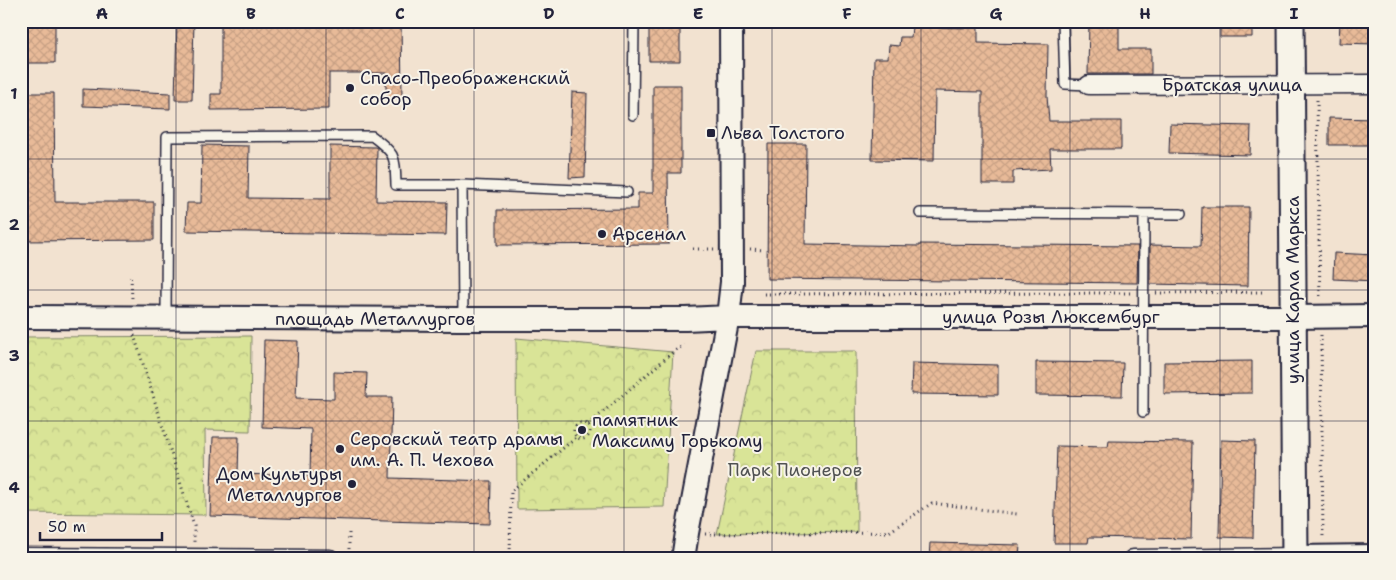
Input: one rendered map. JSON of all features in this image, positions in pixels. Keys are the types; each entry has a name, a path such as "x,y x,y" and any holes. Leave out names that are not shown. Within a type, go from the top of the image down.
{"main road":[{"name":"улица Карла Маркса","path":"1291,21 1295,558"}],"street":[{"path":"683,559 686,533 728,317 732,282 731,21"},
{"name":"Братская улица","path":"1088,85 1375,84"},
{"name":"улица Розы Люксембург","path":"728,317 1375,316"},
{"name":"площадь Металлургов","path":"21,317 463,320 728,317"},
{"path":"1133,559 1375,556"},
{"path":"21,557 330,559"}],"lane":[{"path":"633,115 634,21"},
{"path":"1062,21 1065,84 1088,85"},
{"path":"166,317 167,137 372,136 388,148 395,161 396,185 462,185 627,192"},
{"path":"462,185 463,320"},
{"path":"920,213 1181,214"},
{"path":"1143,412 1144,214"}],"path":[{"path":"1317,84 1323,556"},
{"path":"693,248 718,249"},
{"path":"764,294 1144,294 1263,292"},
{"path":"135,337 194,526 195,558"},
{"path":"588,425 673,352 684,345"},
{"path":"576,437 574,429 577,424 585,423 588,425"},
{"path":"510,559 511,491 576,437 588,437 590,428 588,425"},
{"path":"686,533 890,532 932,503 1017,514"},
{"path":"349,559 350,529"}],"green space":[{"path":"251,336 250,431 205,430 206,515 21,513 21,337"},
{"path":"516,338 673,352 664,507 517,509"},
{"name":"Парк Пионеров","path":"756,351 856,351 857,532 717,534"}],"building":[{"path":"24,21 55,21 55,63 25,63"},
{"path":"177,21 194,21 192,100 175,100"},
{"path":"221,21 401,21 402,98 386,98 386,73 329,73 329,109 211,110 211,94 221,94"},
{"path":"649,21 680,21 680,61 649,61"},
{"path":"1089,21 1119,21 1119,49 1151,49 1151,74 1088,74"},
{"path":"1220,21 1252,21 1252,37 1220,37"},
{"path":"1340,21 1375,21 1375,44 1339,43"},
{"path":"912,27 978,28 978,43 1048,44 1047,96 1049,121 1121,121 1121,149 1050,149 1051,169 1013,171 1013,184 982,184 982,92 935,91 934,161 872,160 874,58 888,58 889,45 899,46 900,37 911,37"},
{"path":"653,85 681,85 681,173 668,173 669,244 497,245 497,210 638,209 638,193 653,193"},
{"path":"83,89 170,93 170,109 83,106"},
{"path":"572,92 587,93 585,177 569,178"},
{"path":"21,93 54,93 55,202 154,202 154,240 21,241"},
{"path":"1329,118 1375,119 1375,145 1329,145"},
{"path":"1170,124 1251,126 1250,155 1169,153"},
{"path":"768,144 806,144 805,244 1138,246 1137,283 767,279"},
{"path":"202,145 249,146 248,198 330,199 330,146 375,147 377,148 376,201 447,202 446,235 186,231 187,203 201,203"},
{"path":"1202,207 1249,207 1248,286 1150,284 1150,245 1201,246"},
{"path":"1334,253 1375,255 1375,281 1333,279"},
{"path":"264,340 298,341 296,398 334,399 334,372 367,373 366,397 392,397 390,478 491,481 490,524 210,516 213,437 239,437 238,474 310,476 311,429 262,427"},
{"path":"1252,361 1252,393 1164,394 1164,362"},
{"path":"1036,362 1123,363 1122,396 1036,395"},
{"path":"912,363 998,365 998,395 911,394"},
{"path":"1221,440 1255,441 1253,538 1219,537"},
{"path":"1109,441 1193,442 1191,539 1089,537 1088,543 1054,543 1057,446 1108,447"},
{"path":"930,543 1020,545 1019,559 929,559"}],"place":[{"name":"Спасо-Преображенский собор","path":"350,88"},
{"name":"Льва Толстого","path":"711,133"},
{"name":"Арсенал","path":"602,234"},
{"name":"памятник Максиму Горькому","path":"582,430"},
{"name":"Серовский театр драмы им. А. П. Чехова","path":"340,449"},
{"name":"Дом Культуры Металлургов","path":"352,484"}]}
